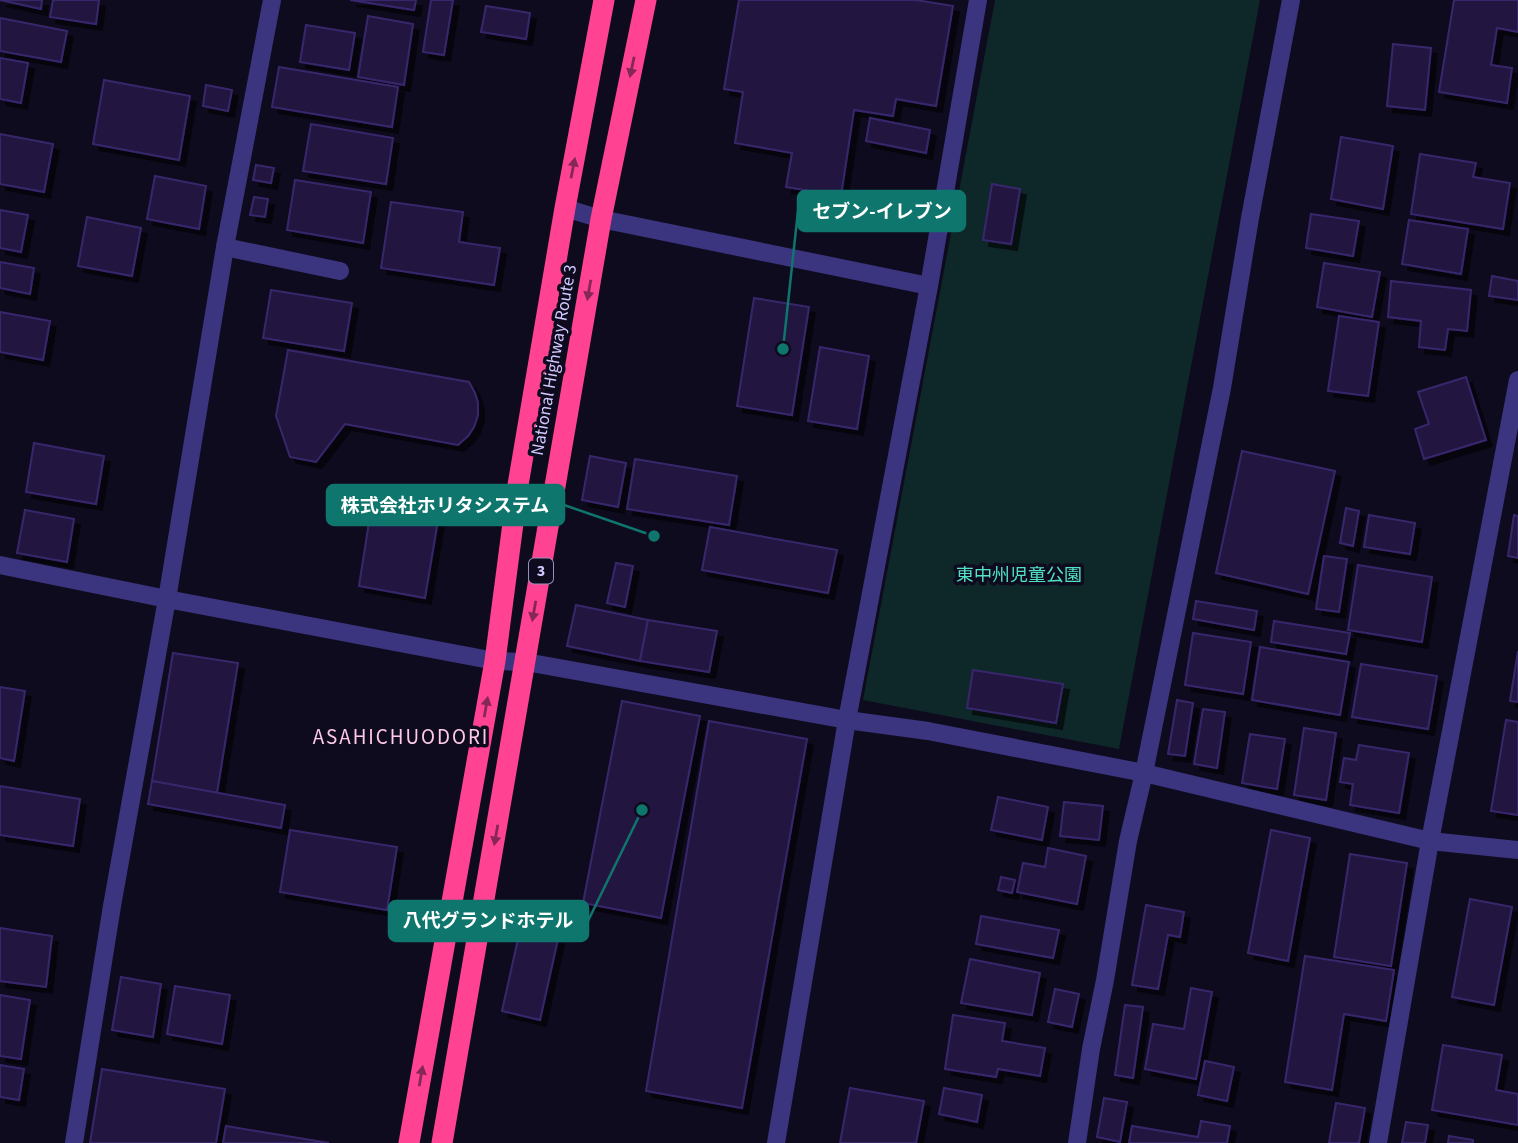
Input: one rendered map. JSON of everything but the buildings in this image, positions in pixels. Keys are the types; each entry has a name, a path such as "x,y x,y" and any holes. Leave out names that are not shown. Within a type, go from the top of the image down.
{"highway":[{"name":"National Highway Route 3","path":"409,1143 495,661 517,485 604,0"},
{"name":"National Highway Route 3","path":"442,1143 601,219 646,0"}],"street":[{"path":"74,1143 225,247 272,0"},
{"path":"776,1143 847,720 929,286 978,0"},
{"path":"1077,1143 1128,841 1222,388 1250,218 1291,0"},
{"path":"565,208 601,219 929,286"},
{"path":"225,247 340,271"},
{"path":"1378,1143 1430,841 1518,380"},
{"path":"0,565 167,600 495,661 526,662 847,720 928,731 1144,773 1430,841 1518,850"}],"green space":[{"name":"東中州児童公園","path":"995,0 1260,0 1119,749 863,700"}],"place":[{"name":"セブン-イレブン","path":"783,349"},
{"name":"株式会社ホリタシステム","path":"654,536"},
{"name":"八代グランドホテル","path":"642,810"}],"district":[{"name":"ASAHICHUODORI","path":"401,737"}]}
